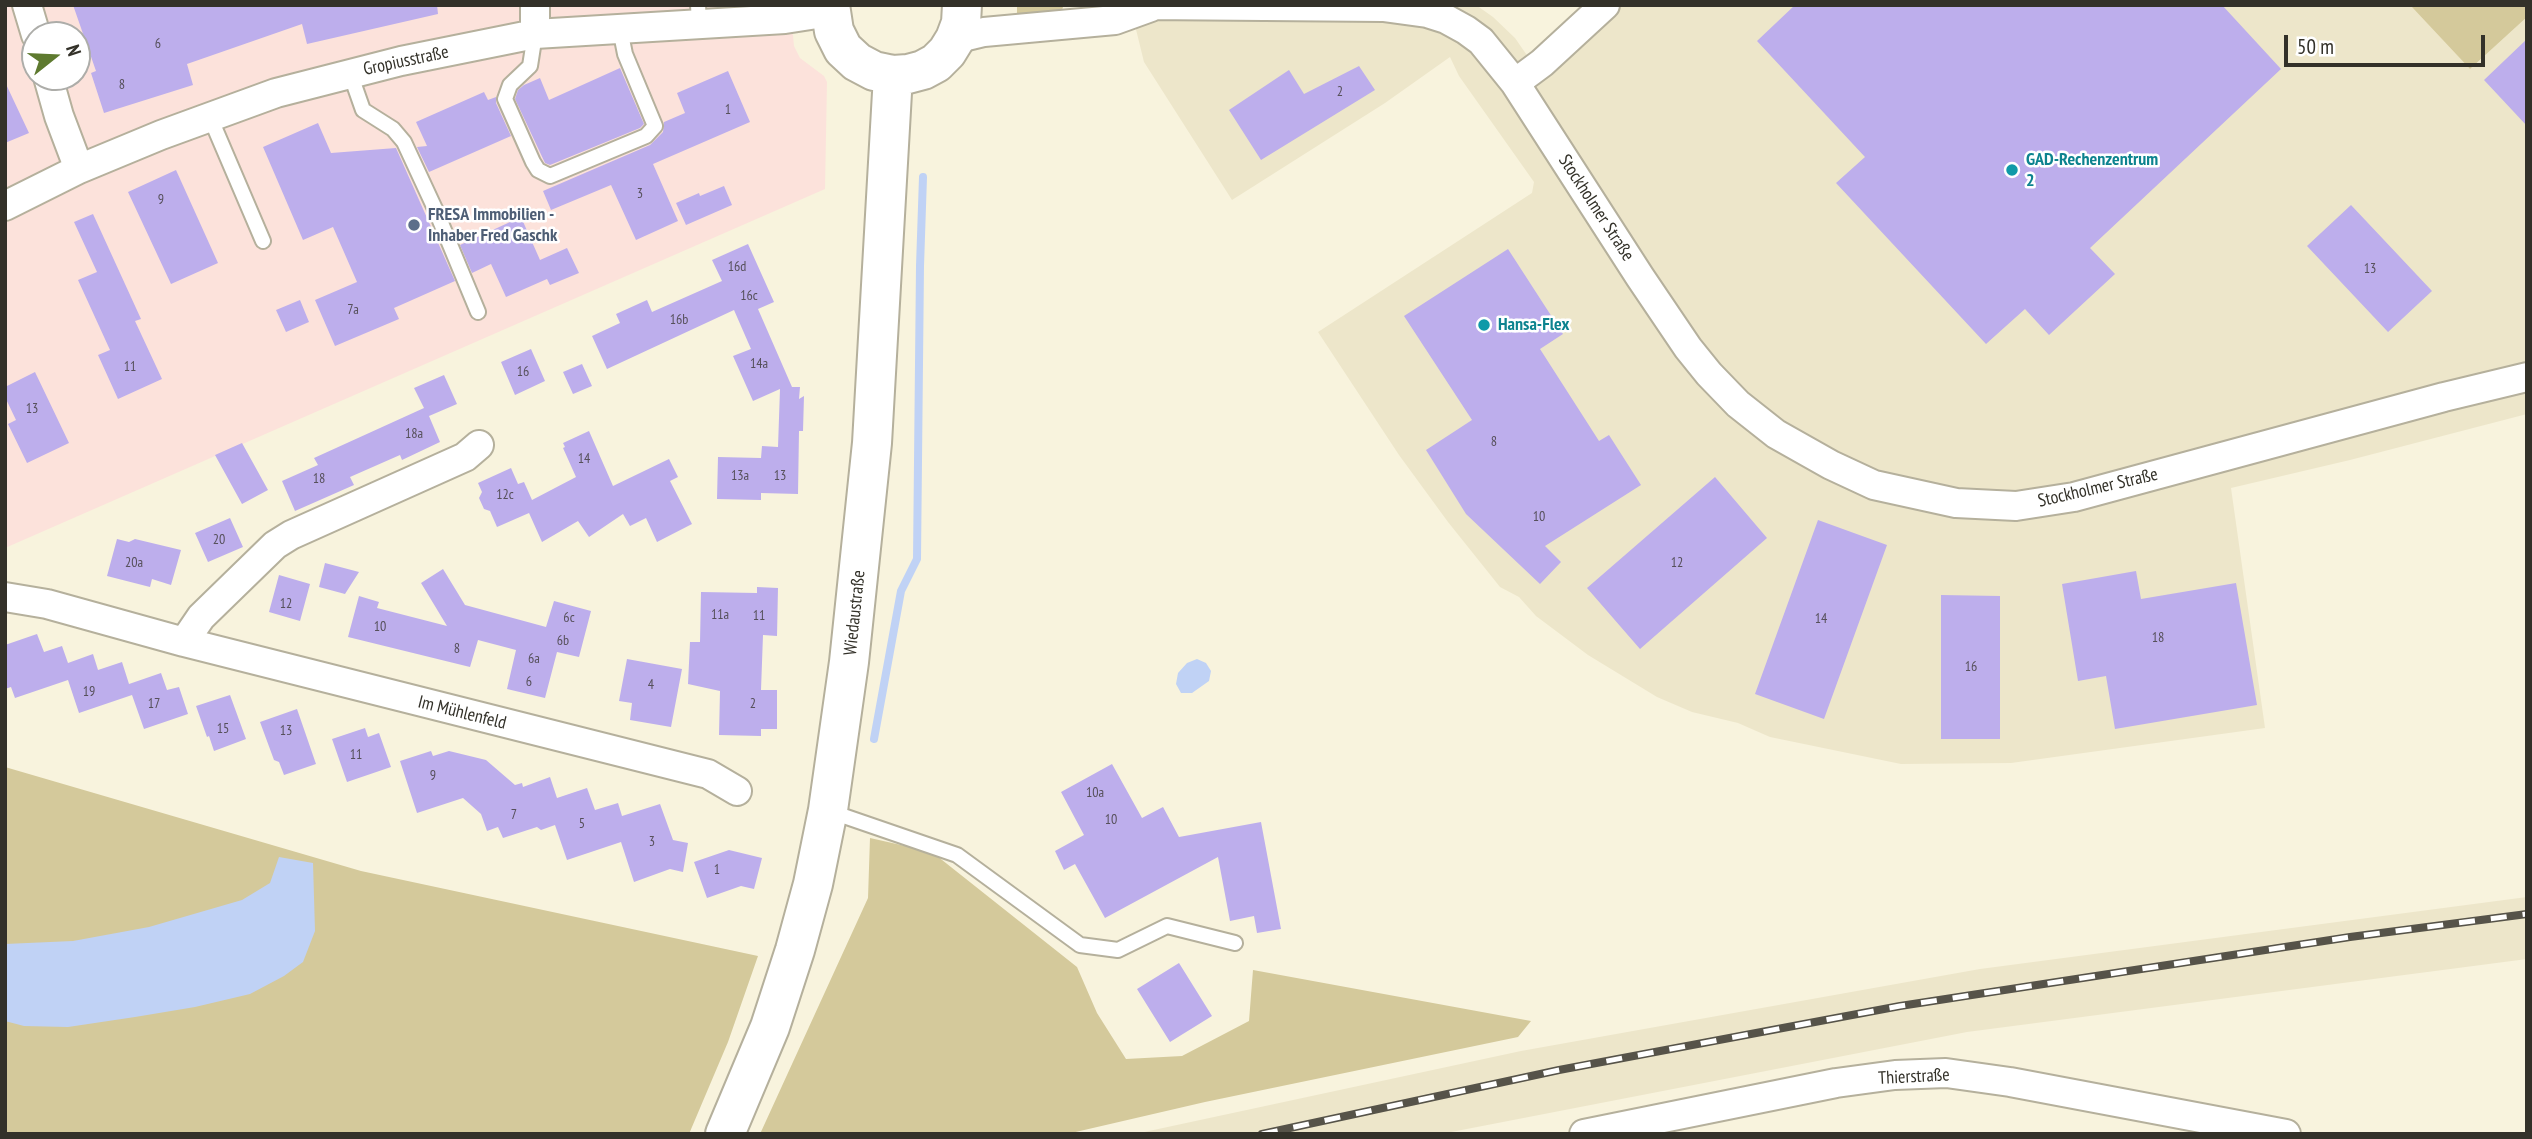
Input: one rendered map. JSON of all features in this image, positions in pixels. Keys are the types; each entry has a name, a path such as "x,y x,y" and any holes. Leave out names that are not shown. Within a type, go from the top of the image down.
{"main road":[{"path":"830,9 834,31 843,48 857,62 874,71 893,75 908,74 929,66 947,52 959,22"},
{"name":"Wiedaustraße","path":"725,1134 770,1027 795,950 813,884 828,810 849,662 871,455 893,75"}],"street":[{"path":"535,5 535,34"},
{"path":"1515,83 1605,5"},
{"name":"Stockholmer Straße","path":"959,22 984,32 1115,20 1148,6 1384,7 1427,13 1446,19 1481,41 1515,83 1640,277 1709,374 1738,404 1776,434 1831,466 1874,485 1956,503 2015,506 2074,498 2527,377"},
{"name":"Gropiusstraße","path":"5,206 79,169 210,117 276,93 350,73 535,34 621,29 698,14 785,19 830,9"},
{"path":"52,91 79,169"},
{"path":"184,642 201,617 275,545 291,535 465,457 479,445"},
{"name":"Im Mühlenfeld","path":"5,597 47,604 184,642 708,774 737,791"},
{"name":"Thierstraße","path":"1584,1134 1836,1083 1895,1075 1946,1073 2010,1082 2286,1134"}],"lane":[{"path":"535,34 530,66 510,85 505,99 538,170 550,176 646,136 655,126 625,54 621,29"},
{"path":"350,73 363,110 393,129 404,142 478,312"},
{"path":"210,117 263,240"},
{"path":"828,810 957,855 1080,945 1118,950 1167,926 1235,943"}],"shaded area":[{"path":"5,5 790,5 794,46 800,58 824,76 827,82 825,189 5,548"},
{"path":"1017,5 1062,5 1063,8 1057,14 1017,14"},
{"path":"1130,5 1476,5 1515,38 1542,77 1619,5 2410,5 2470,69 2527,17 2527,414 2231,488 2265,728 2011,763 1901,764 1770,737 1738,723 1692,712 1657,697 1588,655 1536,616 1519,597 1500,587 1399,455 1318,332 1532,193 1534,182 1459,76 1450,57 1385,103 1232,200 1144,62"},
{"path":"2410,5 2527,5 2527,17 2470,69"},
{"path":"5,767 361,871 758,956 728,1042 689,1134 5,1134"},
{"path":"870,838 932,852 1077,967 1097,1013 1126,1059 1182,1056 1249,1021 1253,970 1531,1021 1518,1037 1205,1102 1067,1134 760,1134 868,898"},
{"path":"2527,897 2527,959 1967,1032 1441,1134 1135,1134 1521,1051 1980,969"}],"water":[{"path":"1197,659 1206,663 1211,671 1209,681 1192,693 1181,693 1176,684 1178,673 1187,663"},
{"path":"279,857 313,863 315,931 303,962 284,976 250,994 135,1017 68,1027 24,1026 5,1021 5,944 73,941 149,927 242,900 270,883"}],"building":[{"path":"73,5 437,5 438,14 307,44 302,24 187,64 193,85 104,113 91,73 96,71 91,57 91,21 79,21"},
{"name":"GAD-Rechenzentrum 2","path":"1795,5 2222,5 2281,69 2090,248 2115,274 2049,335 2025,309 1986,344 1836,183 1865,157 1757,41"},
{"path":"2527,39 2527,126 2484,80"},
{"path":"1359,66 1375,90 1261,160 1229,110 1289,70 1304,94"},
{"path":"620,68 644,124 550,165 545,163 515,99 518,90 540,78 549,100"},
{"path":"728,71 750,122 653,164 678,221 636,240 611,185 551,210 543,191 650,145 663,132 664,122 685,113 677,93"},
{"path":"5,82 29,133 5,143"},
{"path":"484,92 488,100 496,97 496,103 511,136 429,172 417,147 427,146 416,122"},
{"path":"318,123 331,153 396,148 455,281 394,308 399,319 335,346 315,300 357,282 333,227 303,240 263,147"},
{"path":"176,170 218,263 171,284 128,192"},
{"path":"724,186 732,205 686,225 676,203"},
{"path":"2351,205 2432,291 2388,332 2307,246"},
{"path":"93,214 141,319 135,321 162,379 118,399 98,355 110,350 78,280 97,272 74,222"},
{"path":"521,217 540,260 567,248 579,273 550,285 547,279 506,297 491,264 472,273 460,245"},
{"path":"748,244 774,302 758,309 792,387 800,387 799,399 804,396 803,431 799,431 798,494 761,493 761,500 717,499 718,457 761,458 762,446 778,447 780,389 753,401 733,356 751,349 734,310 607,369 592,336 620,323 616,314 647,300 652,312 722,281 712,260"},
{"path":"1508,249 1563,334 1540,349 1599,441 1609,435 1641,485 1545,546 1561,562 1540,584 1466,514 1426,450 1472,420 1404,316"},
{"path":"300,300 309,322 286,332 276,310"},
{"path":"531,349 545,381 515,395 501,362"},
{"path":"582,364 592,386 573,394 563,372"},
{"path":"35,372 69,443 27,463 8,424 16,420 5,397 5,387"},
{"path":"444,375 457,404 429,416 440,442 402,460 400,455 350,477 354,485 295,511 282,481 318,465 314,458 424,408 414,388"},
{"path":"589,431 613,486 669,459 678,477 670,481 692,524 657,542 646,518 630,526 623,514 589,537 578,521 542,542 529,513 497,527 490,511 484,509 479,498 482,492 478,483 511,468 518,484 524,482 532,500 576,477 563,443"},
{"path":"242,443 268,490 242,504 215,455"},
{"path":"1715,477 1767,538 1640,649 1587,588"},
{"path":"230,518 243,547 208,562 195,533"},
{"path":"1818,520 1887,545 1824,719 1755,694"},
{"path":"117,539 129,542 135,539 181,550 171,585 152,579 150,587 107,576"},
{"path":"325,563 359,572 345,594 319,587"},
{"path":"443,569 465,605 546,627 554,601 591,611 579,657 557,652 545,698 507,689 516,650 478,640 470,667 348,637 359,596 379,602 377,608 447,626 421,583"},
{"path":"2136,571 2141,599 2236,583 2257,705 2115,729 2106,676 2078,681 2062,584"},
{"path":"279,575 310,584 300,621 269,612"},
{"path":"757,587 778,588 777,636 763,635 761,690 777,690 777,729 761,729 761,736 719,735 720,691 688,684 690,642 700,642 701,592 757,593"},
{"path":"1941,595 2000,596 2000,739 1941,739"},
{"path":"37,634 44,652 62,646 68,663 93,654 98,670 122,662 129,684 161,673 167,690 179,687 188,714 144,729 132,695 79,713 68,680 15,698 11,687 5,689 5,645"},
{"path":"627,659 682,669 671,727 630,720 632,703 619,701"},
{"path":"230,695 246,739 214,751 196,706"},
{"path":"297,709 316,764 284,775 279,762 274,760 260,722"},
{"path":"365,728 368,737 379,733 391,767 347,782 332,739"},
{"path":"431,751 433,756 449,751 486,760 515,785 522,783 523,787 550,777 557,798 587,788 595,810 618,803 622,816 660,804 673,840 688,843 683,872 670,869 634,882 621,842 567,860 555,825 541,830 537,827 503,838 498,827 487,831 481,814 463,798 417,813 400,761"},
{"path":"1112,764 1142,818 1163,807 1179,837 1261,822 1281,929 1257,933 1254,916 1230,921 1218,857 1105,918 1075,864 1064,870 1055,851 1084,835 1061,792"},
{"path":"729,850 762,858 754,889 741,886 707,898 694,862"},
{"path":"1179,963 1212,1016 1170,1042 1137,989"}],"waterway":[{"path":"874,739 901,591 917,559 923,177"}],"railway":[{"path":"1262,1134 1559,1070 1900,1006 2350,937 2527,914"}],"place":[{"name":"GAD-Rechenzentrum 2","path":"2012,170"},
{"name":"FRESA Immobilien - Inhaber Fred Gaschk","path":"414,225"},
{"name":"Hansa-Flex","path":"1484,325"}]}
